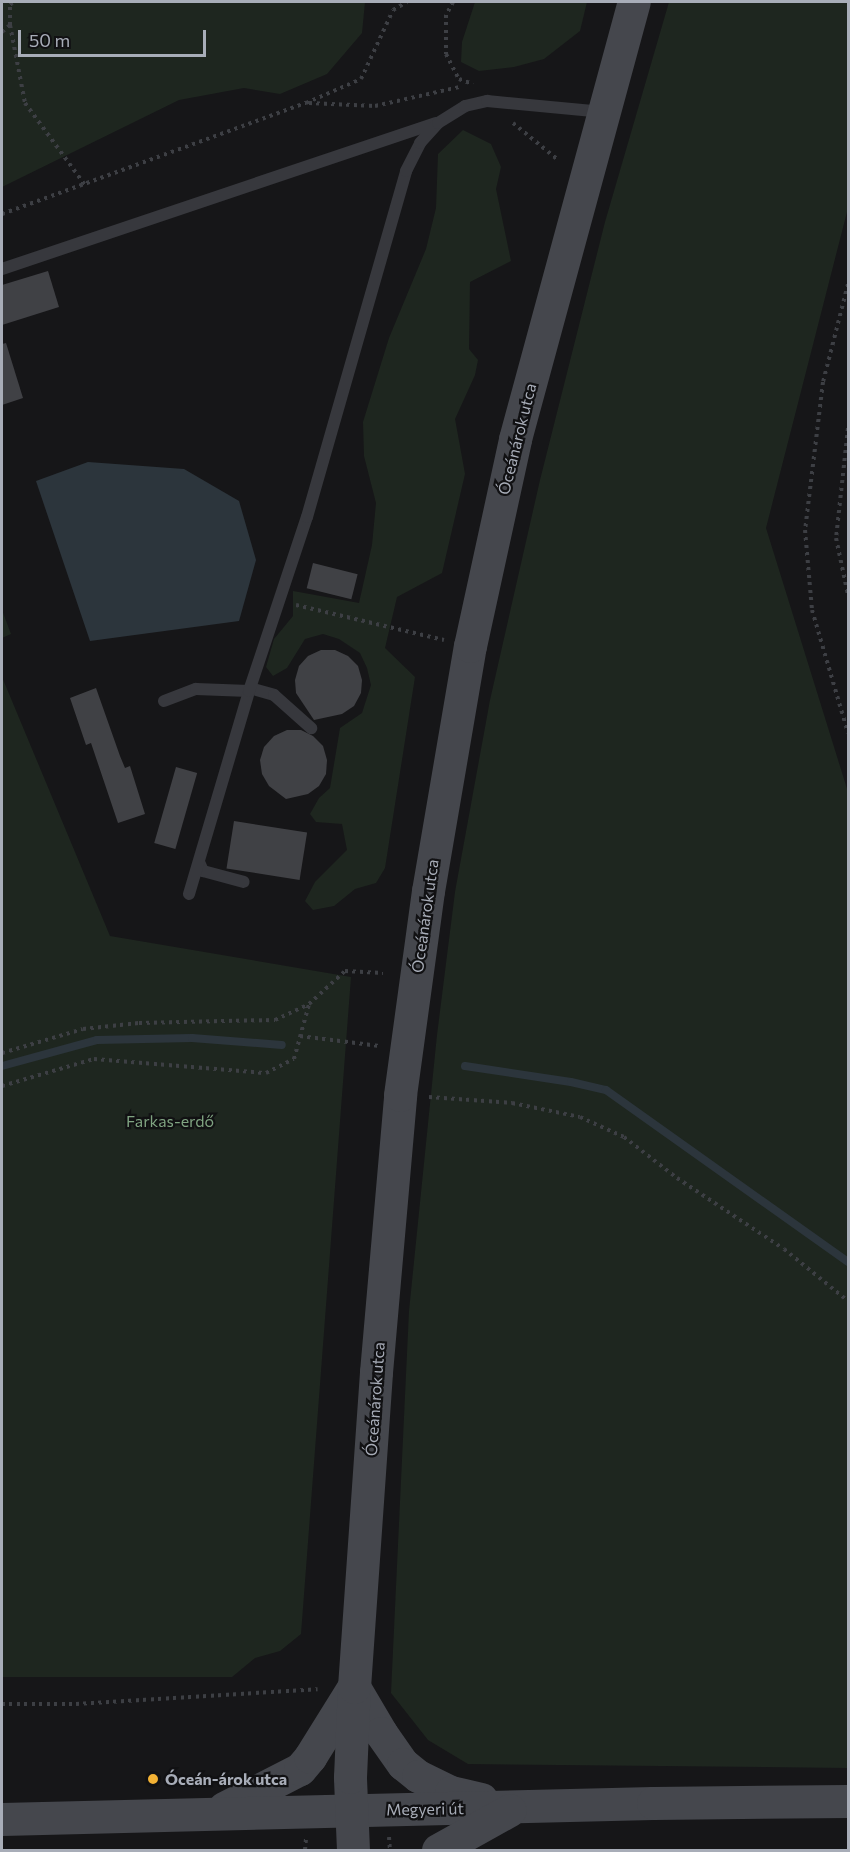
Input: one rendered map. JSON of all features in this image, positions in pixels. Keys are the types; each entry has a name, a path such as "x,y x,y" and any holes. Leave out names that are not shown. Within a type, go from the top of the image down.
{"street":[{"name":"Óceánárok utca","path":"353,1851 351,1810 354,1687 376,1372 400,1095 428,891 470,646 516,439 634,2"},
{"path":"191,1815 230,1807 300,1768 310,1757 354,1687 399,1760 418,1776 451,1792 514,1807"},
{"name":"Megyeri út","path":"2,1819 849,1801"},
{"path":"438,1851 514,1807"}],"lane":[{"path":"2,269 438,123 465,106 487,101 603,112"},
{"path":"189,894 250,689 307,517 406,171 420,143 438,123"},
{"path":"164,701 196,689 250,689 274,695 311,728"},
{"path":"199,862 203,871 244,882"}],"path":[{"path":"13,2 10,5 10,26 25,103 86,185"},
{"path":"2,214 306,103 361,79 393,10 407,2"},
{"path":"453,2 446,15 446,54 459,80 483,87 487,101 557,159"},
{"path":"2,32 10,26"},
{"path":"306,103 375,106 473,84"},
{"path":"849,284 823,382 805,531 812,610 849,733"},
{"path":"849,428 836,538 849,595"},
{"path":"279,601 470,646"},
{"path":"2,1053 83,1029 139,1023 275,1020 309,1004 345,971 383,973"},
{"path":"2,1086 94,1059 266,1073 294,1059 309,1004"},
{"path":"300,1036 381,1046"},
{"path":"400,1095 513,1103 580,1117 624,1137 677,1178 784,1249 849,1300"},
{"path":"2,1704 76,1704 354,1687"}],"green space":[{"path":"2,2 365,2 362,33 327,74 280,94 244,88 179,100 2,187"},
{"path":"475,2 587,2 580,31 544,59 514,67 479,71 461,62 462,42"},
{"path":"669,2 848,2 848,208 766,528 848,792 848,1768 468,1764 428,1740 391,1693 409,1311 437,1035 455,892 490,700 540,480 605,222"},
{"path":"463,130 491,144 501,167 496,189 511,261 470,282 469,349 478,360 475,375 455,419 465,474 442,573 397,597 385,648 415,677 385,868 376,883 355,889 334,906 313,910 305,901 315,882 347,850 342,824 316,822 310,814 319,798 330,788 340,728 362,713 371,685 360,653 339,639 323,634 305,639 287,668 273,676 266,667 274,639 293,616 293,591 359,603 372,545 376,503 364,456 363,422 389,338 426,249 436,208 438,154"},
{"path":"2,610 11,634 2,638"},
{"name":"Farkas-erdő","path":"2,677 110,936 351,977 301,1634 280,1651 255,1658 232,1677 2,1677"}],"shaded area":[{"path":"88,462 184,469 239,501 256,560 239,621 90,641 36,481"}],"building":[{"path":"48,271 59,307 2,325 2,285"},
{"path":"6,343 23,398 2,405 2,344"},
{"path":"313,563 358,574 351,599 307,588"},
{"path":"321,650 335,650 348,656 358,666 362,680 361,693 354,706 342,714 314,720 296,693 295,680 299,666 308,656"},
{"path":"96,688 125,768 130,766 145,814 118,823 91,743 86,745 70,698"},
{"path":"287,730 301,730 313,736 323,746 327,760 326,774 319,786 308,794 286,799 269,786 262,774 260,760 264,747 274,736"},
{"path":"176,767 197,773 175,849 154,843"},
{"path":"234,821 307,833 300,880 226,868"}],"waterway":[{"path":"2,1066 97,1040 192,1038 282,1045"},
{"path":"465,1066 571,1082 606,1090 848,1262"}],"place":[{"name":"Óceán-árok utca","path":"153,1779"}]}
